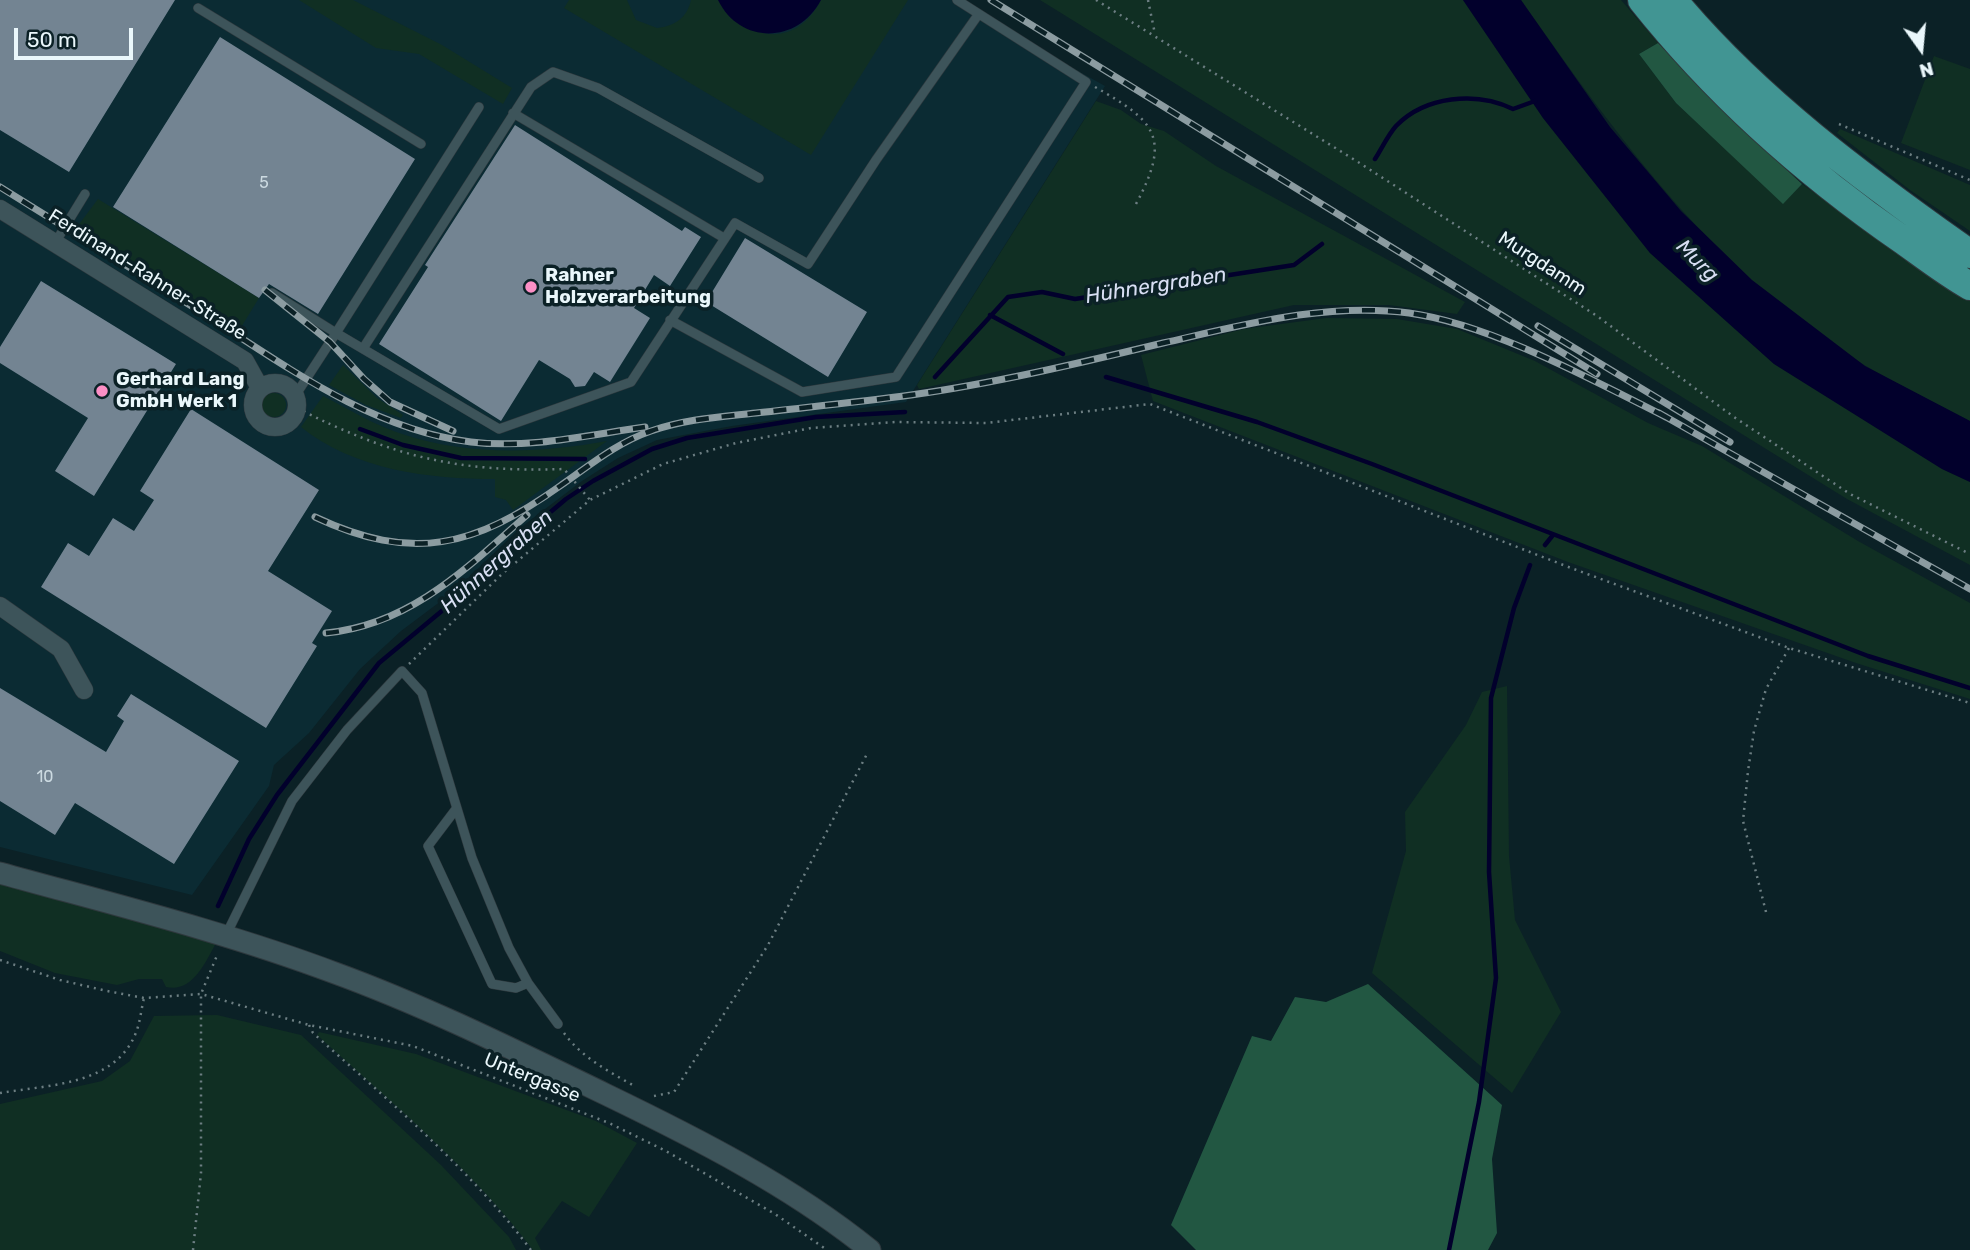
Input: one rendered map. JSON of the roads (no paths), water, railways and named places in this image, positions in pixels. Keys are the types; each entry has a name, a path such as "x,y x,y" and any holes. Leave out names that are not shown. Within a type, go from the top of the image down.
{"highway":[{"path":"1642,0 1663,27 1754,119 1849,203 1970,286"},
{"path":"1673,0 1767,97 1866,180 1970,254"}],"street":[{"name":"Ferdinand-Rahner-Straße","path":"3,218 55,243 245,361 260,388"},
{"path":"277,383 288,387 296,402 289,423 278,428 257,420 253,409 254,397 260,388 277,383"},
{"path":"0,606 61,649 84,690"},
{"path":"0,873 226,935 336,973 459,1023 646,1114 822,1214 870,1250"}],"lane":[{"path":"670,320 802,392 896,377 1086,82 957,0"},
{"path":"198,8 421,145"},
{"path":"272,293 499,429 631,382 735,223 808,264 876,160 978,15"},
{"path":"364,347 513,113 531,87 553,72 598,88 759,178"},
{"path":"296,402 336,333 479,107"},
{"path":"513,113 724,238"},
{"path":"55,243 85,194"},
{"path":"226,935 292,801 347,730 402,671 422,693 456,809 487,897 509,948 528,983 558,1024"},
{"path":"456,809 428,846 492,985 516,988 528,983"}],"water":[{"path":"718,0 821,0 811,14 798,25 769,33 740,25 728,15"},
{"name":"Murg","path":"1463,0 1521,0 1610,127 1681,211 1752,280 1865,366 1970,421 1970,482 1942,469 1774,364 1650,253 1543,118"}],"waterway":[{"name":"Hühnergraben","path":"1375,159 1396,126 1421,108 1467,99 1499,103 1513,109 1535,101"},
{"name":"Hühnergraben","path":"935,377 1008,297 1042,292 1075,299 1294,265 1322,244"},
{"path":"990,315 1063,354"},
{"path":"1106,377 1257,422 1868,656 1970,688"},
{"name":"Hühnergraben","path":"218,906 249,839 277,795 379,663 472,586 522,536 566,499 652,449 687,438 816,417 905,412"},
{"path":"360,429 403,445 461,458 585,459"},
{"path":"1545,545 1553,535"},
{"path":"1449,1250 1479,1102 1496,978 1489,872 1491,698 1514,608 1530,565"}],"railway":[{"path":"991,0 1597,374"},
{"path":"0,187 295,372 362,409 397,423 433,435 493,444 558,440 645,427"},
{"path":"265,290 330,342 364,379 390,402 453,431"},
{"path":"315,517 383,540 442,542 471,535 499,523 529,507 614,448 664,427 703,419 873,400 975,385 1254,323 1316,313 1378,310 1440,319 1540,355 1666,417"},
{"path":"1538,326 1730,442"},
{"path":"1659,413 1970,589"},
{"path":"326,633 356,628 411,606 459,574 527,515"}],"place":[{"name":"Rahner Holzverarbeitung","path":"531,287"},
{"name":"Gerhard Lang GmbH Werk 1","path":"102,391"}]}
